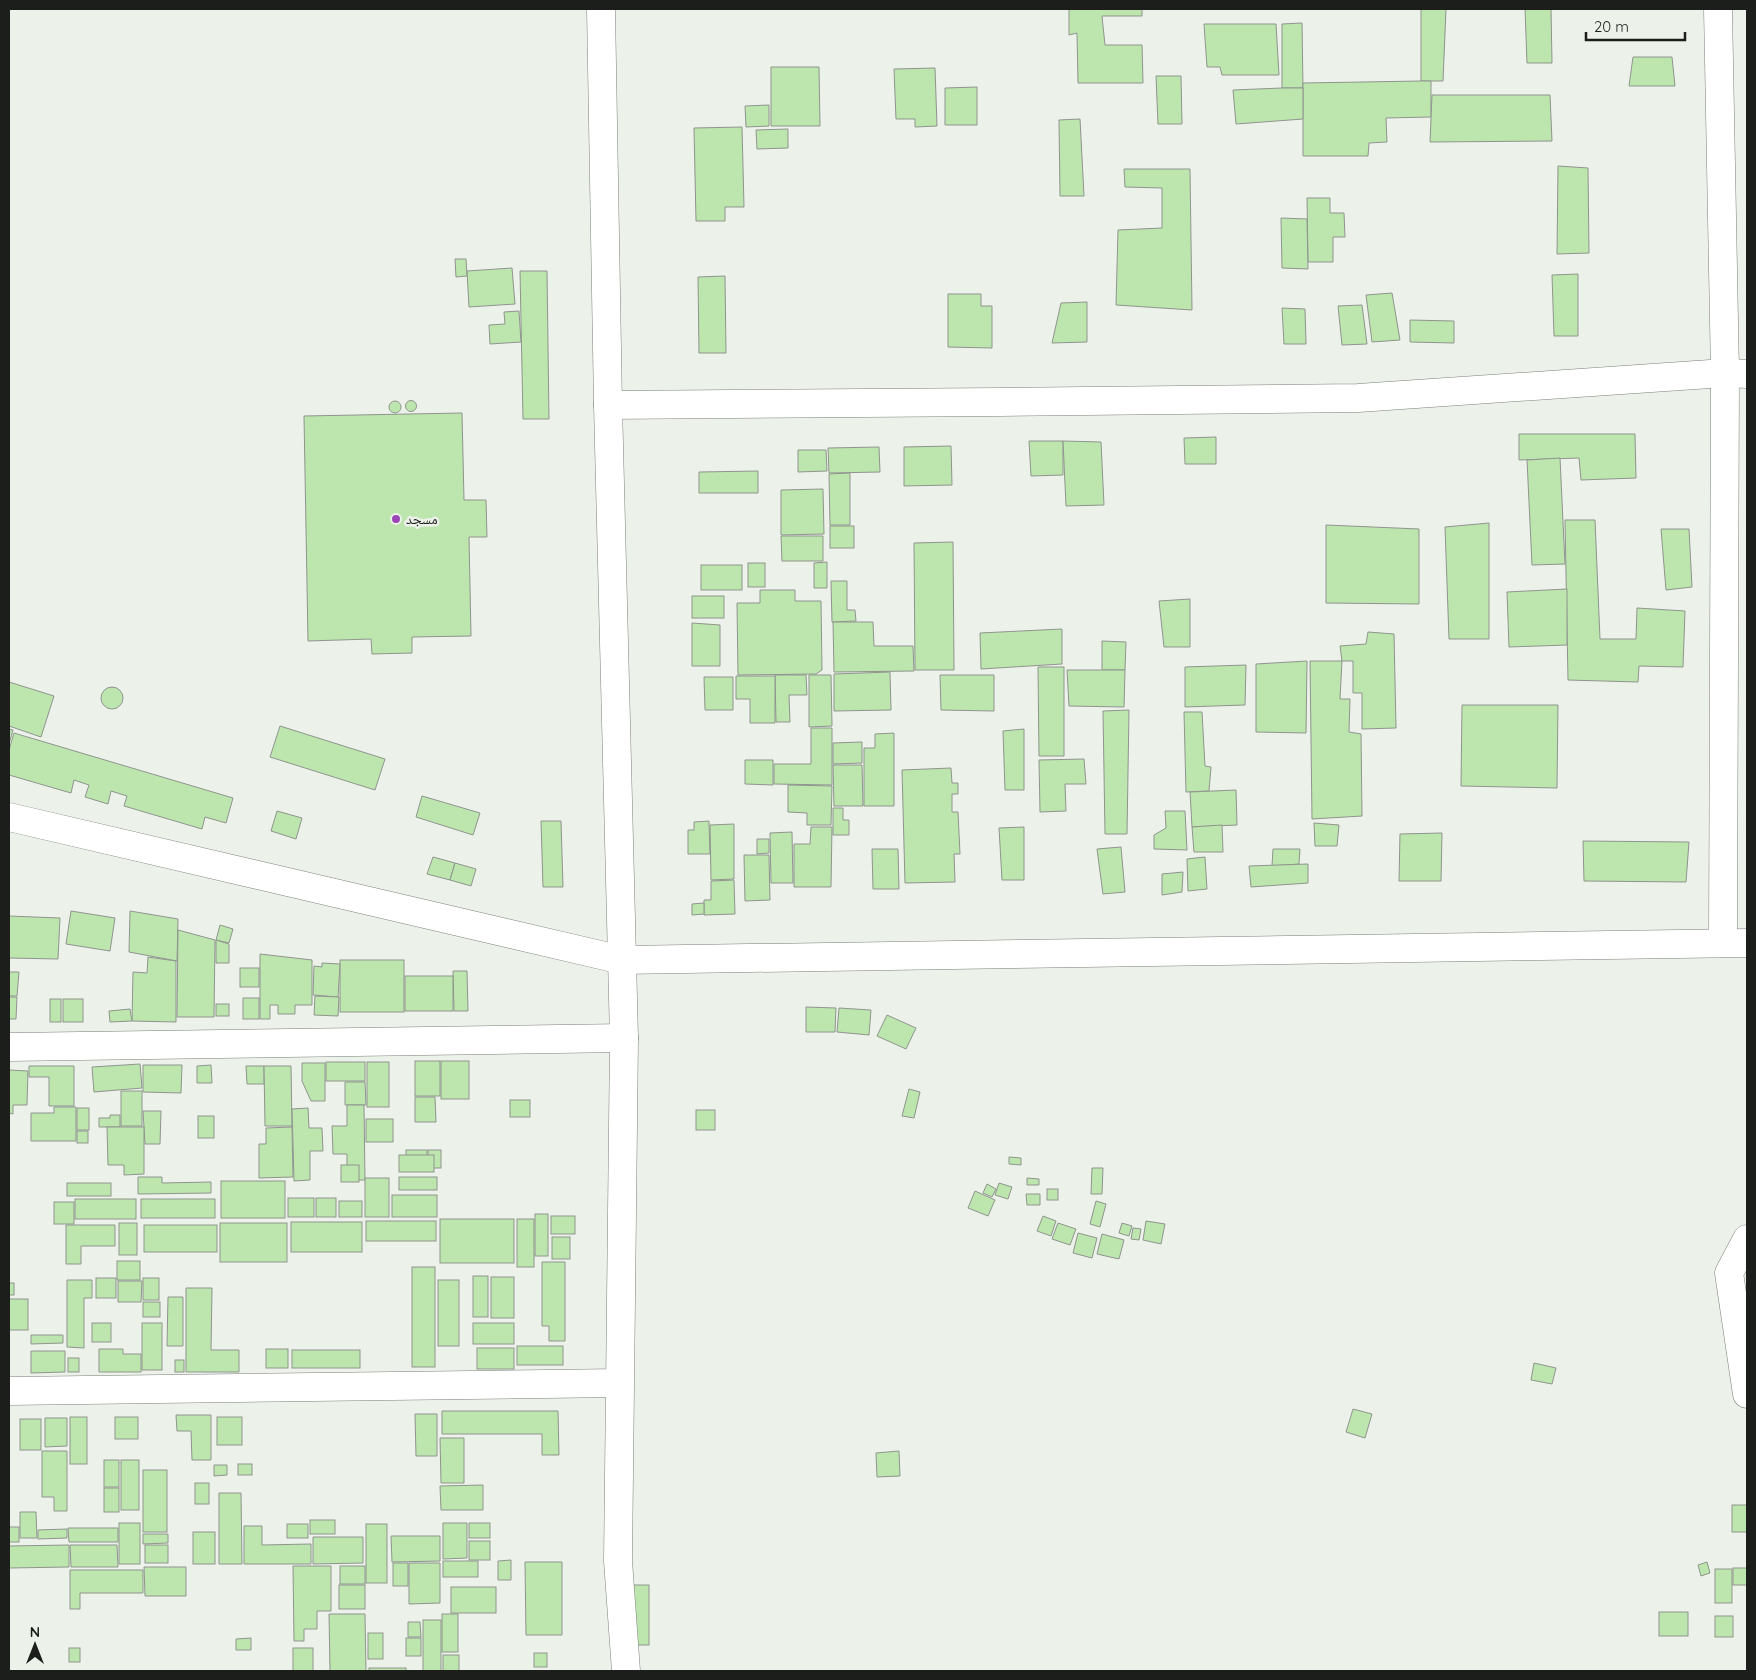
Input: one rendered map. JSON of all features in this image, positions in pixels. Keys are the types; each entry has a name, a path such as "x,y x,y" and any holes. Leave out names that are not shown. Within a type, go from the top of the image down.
{"street":[{"path":"601,9 608,405 624,1038 618,1561 626,1671"},
{"path":"9,817 622,960 1735,943 1736,373 1718,9"},
{"path":"608,405 1358,398 1736,373"},
{"path":"9,1047 624,1038"},
{"path":"1747,1239 1729,1273 1747,1394"},
{"path":"9,1392 619,1384"}],"building":[{"path":"1069,9 1142,9 1142,16 1102,16 1105,45 1142,45 1143,83 1078,83 1077,33 1069,35"},
{"path":"1421,9 1446,9 1443,81 1421,81"},
{"path":"1525,9 1551,9 1552,63 1527,63"},
{"path":"1302,23 1303,88 1282,88 1282,24"},
{"path":"1204,24 1276,24 1279,75 1222,75 1220,67 1207,67"},
{"path":"1633,57 1672,57 1675,86 1629,86"},
{"path":"771,67 819,67 820,126 771,126"},
{"path":"935,68 937,126 915,127 915,119 896,119 894,69"},
{"path":"1156,76 1181,76 1182,124 1158,124"},
{"path":"1431,81 1431,117 1386,118 1387,142 1369,143 1368,156 1303,156 1303,83"},
{"path":"977,87 977,125 945,125 945,88"},
{"path":"1303,88 1303,119 1236,124 1233,90"},
{"path":"1432,95 1550,95 1552,141 1430,142"},
{"path":"769,105 769,126 746,127 745,106"},
{"path":"1080,119 1084,196 1060,196 1059,120"},
{"path":"742,127 744,207 725,207 725,221 696,221 694,128"},
{"path":"788,129 788,148 757,149 756,130"},
{"path":"1558,166 1588,168 1589,253 1557,254"},
{"path":"1124,169 1190,169 1192,310 1116,305 1118,230 1162,228 1162,188 1125,187"},
{"path":"1307,198 1330,198 1330,213 1344,213 1345,237 1333,237 1333,262 1308,262"},
{"path":"1281,218 1307,219 1308,269 1282,268"},
{"path":"455,259 466,259 467,276 456,277"},
{"path":"512,268 515,304 469,307 467,271"},
{"path":"520,271 547,271 549,419 523,419"},
{"path":"1578,274 1578,336 1554,336 1552,275"},
{"path":"725,276 726,353 699,353 698,277"},
{"path":"1392,293 1400,340 1372,342 1366,295"},
{"path":"948,294 981,294 981,306 992,306 992,348 948,347"},
{"path":"1087,302 1087,342 1052,343 1061,303"},
{"path":"1362,305 1367,344 1342,345 1338,306"},
{"path":"1282,308 1305,309 1306,344 1284,344"},
{"path":"519,311 521,342 490,344 489,325 505,324 504,312"},
{"path":"1410,320 1454,321 1454,343 1410,342"},
{"path":"411,400 417,406 411,412 405,406"},
{"path":"393,401 397,401 401,407 397,413 393,413 389,409 389,405"},
{"name":"مسجد","path":"462,413 464,500 486,500 487,537 469,537 471,636 412,637 412,653 372,654 371,639 308,641 304,416"},
{"path":"1519,434 1635,434 1636,478 1581,480 1579,458 1519,460"},
{"path":"1216,437 1216,464 1185,464 1184,438"},
{"path":"1029,441 1063,441 1063,475 1031,476"},
{"path":"1063,441 1101,442 1104,505 1066,506"},
{"path":"951,446 952,485 904,486 904,447"},
{"path":"879,447 880,472 829,473 828,448"},
{"path":"798,450 826,450 827,471 798,472"},
{"path":"1560,458 1565,564 1532,565 1527,460"},
{"path":"758,471 758,493 699,493 699,472"},
{"path":"850,473 850,525 830,525 829,474"},
{"path":"823,489 824,534 781,535 781,490"},
{"path":"1565,520 1595,520 1600,639 1636,639 1637,608 1685,611 1683,667 1639,666 1638,682 1568,680"},
{"path":"1489,523 1489,639 1449,639 1445,527"},
{"path":"1326,525 1419,529 1419,604 1326,603"},
{"path":"830,526 854,526 854,548 830,548"},
{"path":"1661,529 1689,529 1692,587 1666,590"},
{"path":"781,536 823,536 823,561 782,561"},
{"path":"953,542 954,670 915,670 914,543"},
{"path":"827,562 827,588 814,588 814,563"},
{"path":"748,563 765,563 765,587 748,587"},
{"path":"701,565 742,565 742,590 701,590"},
{"path":"831,581 847,581 847,610 855,610 856,621 832,622"},
{"path":"1567,589 1567,645 1509,647 1507,592"},
{"path":"760,590 795,590 795,601 821,601 822,670 816,674 738,675 737,603 760,603"},
{"path":"692,596 724,596 724,618 692,618"},
{"path":"1190,599 1190,647 1164,647 1159,601"},
{"path":"833,622 873,622 874,646 913,646 914,671 834,672"},
{"path":"692,623 720,625 720,666 692,666"},
{"path":"1062,629 1062,664 981,669 980,633"},
{"path":"1368,632 1394,634 1396,728 1362,729 1362,693 1353,693 1353,661 1342,661 1340,646 1366,644"},
{"path":"1102,641 1126,642 1125,670 1102,670"},
{"path":"1307,661 1306,733 1256,732 1256,664"},
{"path":"1310,661 1342,661 1340,699 1350,699 1349,732 1361,734 1362,816 1312,819"},
{"path":"1246,665 1245,705 1185,707 1185,667"},
{"path":"1038,667 1064,667 1064,756 1039,756"},
{"path":"1067,670 1125,670 1124,707 1069,706"},
{"path":"890,672 891,710 834,711 834,674"},
{"path":"775,675 806,675 807,695 789,695 790,722 776,722"},
{"path":"809,675 831,675 832,726 809,727"},
{"path":"940,675 994,675 994,711 941,710"},
{"path":"736,676 775,676 775,723 750,723 750,699 736,699"},
{"path":"704,677 733,677 733,710 705,710"},
{"path":"9,682 54,696 41,737 9,726"},
{"path":"112,687 120,690 123,698 120,706 112,709 104,706 101,698 104,690"},
{"path":"1462,705 1558,705 1557,788 1461,786"},
{"path":"1129,710 1127,834 1105,834 1103,711"},
{"path":"1184,712 1202,712 1205,766 1211,767 1209,791 1186,792"},
{"path":"280,726 385,759 375,790 270,757"},
{"path":"811,728 832,728 832,785 774,784 774,764 811,764"},
{"path":"9,729 13,730 9,744"},
{"path":"1024,729 1024,790 1005,790 1003,731"},
{"path":"14,733 233,798 226,823 205,817 202,829 124,806 127,796 111,791 108,804 85,797 89,785 74,780 71,793 9,775 9,750"},
{"path":"894,733 894,806 864,806 864,748 875,748 875,734"},
{"path":"862,742 862,763 833,764 833,743"},
{"path":"1084,759 1086,784 1065,784 1066,811 1040,812 1039,760"},
{"path":"745,760 773,760 773,785 745,784"},
{"path":"833,765 862,765 863,806 834,806"},
{"path":"951,768 952,783 958,783 958,794 952,794 952,812 958,812 960,854 954,854 955,882 905,883 902,770"},
{"path":"788,785 832,786 831,825 807,825 807,813 788,812"},
{"path":"1236,790 1237,825 1192,827 1190,792"},
{"path":"422,796 480,813 473,835 416,817"},
{"path":"833,808 843,808 843,820 849,820 849,835 833,835"},
{"path":"277,811 302,818 296,839 271,831"},
{"path":"1165,811 1185,811 1187,850 1154,849 1154,835 1166,828"},
{"path":"541,821 561,821 563,887 543,887"},
{"path":"709,821 710,854 688,854 688,830 694,830 694,822"},
{"path":"1314,823 1339,825 1337,846 1315,846"},
{"path":"734,824 734,879 711,880 710,825"},
{"path":"1222,825 1223,852 1194,852 1192,827"},
{"path":"811,827 832,827 831,887 794,887 794,844 810,844"},
{"path":"1024,827 1024,880 1002,880 999,828"},
{"path":"792,832 793,883 771,883 770,833"},
{"path":"1442,833 1441,881 1399,881 1400,834"},
{"path":"757,839 769,839 769,853 757,854"},
{"path":"1583,841 1689,842 1686,882 1584,881"},
{"path":"1121,847 1125,892 1103,894 1097,849"},
{"path":"872,849 898,849 899,889 873,889"},
{"path":"1273,849 1300,849 1299,864 1272,866"},
{"path":"744,855 769,855 770,900 745,901"},
{"path":"433,857 455,863 450,880 427,874"},
{"path":"1205,857 1207,889 1188,891 1187,859"},
{"path":"455,863 476,869 471,886 450,880"},
{"path":"1308,864 1308,883 1251,887 1249,866"},
{"path":"1183,872 1182,892 1162,895 1162,874"},
{"path":"734,880 735,914 704,915 704,900 711,900 711,881"},
{"path":"704,903 704,914 692,915 692,904"},
{"path":"71,911 115,918 110,951 66,944"},
{"path":"130,911 178,919 177,961 129,952"},
{"path":"9,916 60,918 58,959 9,958"},
{"path":"220,925 233,929 229,943 216,940"},
{"path":"178,930 215,940 214,1017 177,1017"},
{"path":"216,940 229,944 229,963 216,963"},
{"path":"260,954 312,960 312,1005 295,1005 295,1014 278,1014 278,1005 270,1005 270,1019 260,1019"},
{"path":"148,957 176,961 176,1022 132,1021 133,972 147,973"},
{"path":"340,960 404,960 404,1012 340,1012"},
{"path":"322,963 340,964 338,997 313,995 314,966 322,967"},
{"path":"240,968 259,968 259,987 240,987"},
{"path":"453,971 467,971 468,1011 454,1011"},
{"path":"9,972 19,972 17,996 9,996"},
{"path":"405,976 453,976 453,1011 405,1011"},
{"path":"315,996 339,997 338,1016 314,1015"},
{"path":"9,997 17,997 16,1019 9,1019"},
{"path":"243,998 259,998 259,1019 243,1019"},
{"path":"50,999 61,999 61,1022 50,1022"},
{"path":"63,999 83,999 83,1022 63,1022"},
{"path":"216,1004 229,1004 229,1016 216,1016"},
{"path":"806,1007 836,1008 835,1032 806,1032"},
{"path":"839,1008 871,1010 869,1035 837,1032"},
{"path":"130,1009 132,1021 110,1022 109,1011"},
{"path":"887,1015 916,1028 906,1049 877,1036"},
{"path":"415,1061 440,1061 440,1096 415,1096"},
{"path":"441,1061 469,1061 469,1099 441,1099"},
{"path":"326,1062 365,1062 365,1081 326,1081"},
{"path":"367,1062 389,1062 389,1107 367,1107"},
{"path":"302,1063 325,1063 325,1101 311,1101 302,1081"},
{"path":"140,1064 142,1088 94,1092 92,1067"},
{"path":"143,1065 182,1065 181,1093 143,1092"},
{"path":"211,1065 212,1083 197,1083 197,1066"},
{"path":"29,1066 74,1066 74,1106 49,1106 49,1077 29,1077"},
{"path":"246,1066 264,1066 264,1084 247,1084"},
{"path":"264,1066 291,1066 292,1126 265,1126"},
{"path":"9,1070 28,1071 27,1105 13,1105 13,1114 9,1113"},
{"path":"345,1082 365,1082 366,1105 345,1105"},
{"path":"909,1089 920,1092 914,1118 902,1116"},
{"path":"121,1091 142,1091 142,1126 121,1126"},
{"path":"415,1097 435,1097 436,1122 415,1122"},
{"path":"510,1100 530,1100 530,1117 510,1117"},
{"path":"347,1105 364,1105 365,1180 347,1180 347,1154 333,1154 332,1126 347,1126"},
{"path":"54,1107 76,1107 76,1141 31,1141 31,1113 54,1113"},
{"path":"77,1108 89,1108 89,1130 77,1130"},
{"path":"308,1108 309,1128 322,1128 323,1151 310,1151 310,1180 294,1181 292,1109"},
{"path":"696,1110 715,1110 715,1130 696,1130"},
{"path":"143,1111 161,1111 160,1144 145,1144"},
{"path":"110,1115 120,1115 120,1127 99,1127 99,1118 110,1118"},
{"path":"198,1116 214,1116 214,1138 198,1138"},
{"path":"366,1119 393,1119 393,1142 366,1142"},
{"path":"107,1127 144,1127 144,1174 124,1175 124,1165 108,1165"},
{"path":"292,1127 293,1177 259,1178 259,1144 266,1144 266,1128"},
{"path":"77,1131 88,1131 88,1143 77,1143"},
{"path":"406,1150 427,1150 427,1167 406,1167"},
{"path":"428,1150 441,1150 441,1168 428,1168"},
{"path":"399,1155 434,1155 434,1172 399,1172"},
{"path":"1009,1157 1021,1158 1021,1165 1009,1164"},
{"path":"341,1165 359,1165 359,1182 341,1182"},
{"path":"1092,1168 1103,1168 1102,1194 1091,1194"},
{"path":"138,1177 162,1177 162,1183 211,1182 211,1193 138,1194"},
{"path":"399,1177 437,1177 437,1190 399,1190"},
{"path":"365,1178 389,1178 389,1217 365,1217"},
{"path":"1027,1178 1039,1179 1039,1185 1027,1185"},
{"path":"221,1181 285,1181 285,1218 221,1218"},
{"path":"67,1183 111,1183 111,1196 67,1196"},
{"path":"999,1183 1012,1187 1008,1199 995,1195"},
{"path":"987,1184 996,1189 992,1197 983,1193"},
{"path":"1047,1189 1058,1189 1058,1200 1047,1200"},
{"path":"975,1191 995,1200 988,1216 968,1208"},
{"path":"1026,1194 1040,1194 1040,1205 1027,1205"},
{"path":"392,1195 437,1195 437,1217 392,1217"},
{"path":"288,1198 314,1198 314,1217 288,1217"},
{"path":"316,1198 336,1198 336,1217 316,1217"},
{"path":"75,1199 136,1199 136,1219 75,1219"},
{"path":"141,1199 215,1199 215,1218 141,1218"},
{"path":"339,1201 362,1201 362,1217 339,1217"},
{"path":"1096,1201 1106,1204 1100,1227 1090,1224"},
{"path":"54,1202 74,1202 74,1224 54,1224"},
{"path":"535,1214 548,1214 548,1256 535,1256"},
{"path":"551,1216 575,1216 575,1234 551,1234"},
{"path":"1043,1216 1056,1221 1051,1236 1037,1231"},
{"path":"440,1219 514,1219 514,1263 440,1263"},
{"path":"517,1219 534,1219 534,1267 517,1267"},
{"path":"366,1221 436,1221 436,1241 366,1241"},
{"path":"1146,1221 1165,1224 1161,1244 1143,1240"},
{"path":"291,1222 362,1222 362,1252 291,1252"},
{"path":"119,1223 137,1223 137,1255 119,1255"},
{"path":"220,1223 287,1223 287,1262 220,1262"},
{"path":"1058,1223 1076,1229 1070,1245 1052,1239"},
{"path":"1122,1223 1132,1226 1129,1236 1119,1233"},
{"path":"66,1225 115,1225 115,1246 81,1246 81,1264 66,1264"},
{"path":"144,1225 217,1225 217,1252 144,1252"},
{"path":"1133,1228 1141,1229 1139,1240 1131,1239"},
{"path":"1078,1233 1097,1238 1092,1258 1073,1253"},
{"path":"1102,1234 1124,1240 1119,1259 1097,1254"},
{"path":"552,1237 570,1237 570,1259 552,1259"},
{"path":"117,1261 140,1261 140,1280 117,1280"},
{"path":"542,1262 565,1262 565,1341 549,1341 549,1326 542,1326"},
{"path":"412,1267 435,1267 435,1367 412,1367"},
{"path":"473,1276 488,1276 488,1317 473,1317"},
{"path":"491,1277 514,1277 514,1318 491,1318"},
{"path":"96,1278 116,1278 116,1298 96,1298"},
{"path":"143,1278 159,1278 159,1300 143,1300"},
{"path":"67,1280 92,1280 92,1298 84,1298 84,1348 67,1347"},
{"path":"438,1280 459,1280 459,1346 438,1346"},
{"path":"118,1281 142,1281 141,1302 118,1302"},
{"path":"9,1283 14,1283 14,1295 9,1295"},
{"path":"186,1288 212,1288 211,1350 239,1350 239,1372 186,1372"},
{"path":"168,1297 183,1297 183,1346 167,1346"},
{"path":"9,1299 28,1299 28,1330 9,1330"},
{"path":"143,1302 160,1302 160,1317 143,1317"},
{"path":"92,1323 111,1323 111,1342 92,1342"},
{"path":"142,1323 162,1323 162,1370 142,1370"},
{"path":"473,1323 514,1323 514,1344 473,1344"},
{"path":"31,1335 63,1335 63,1343 31,1344"},
{"path":"517,1346 563,1346 563,1365 517,1365"},
{"path":"477,1348 514,1348 514,1369 477,1369"},
{"path":"99,1349 123,1349 123,1354 141,1354 141,1372 99,1372"},
{"path":"266,1349 288,1349 288,1368 266,1368"},
{"path":"292,1350 360,1350 360,1368 292,1368"},
{"path":"31,1351 65,1351 65,1372 31,1373"},
{"path":"68,1358 79,1358 79,1372 68,1372"},
{"path":"175,1360 184,1360 184,1372 175,1372"},
{"path":"1534,1363 1556,1368 1552,1384 1531,1380"},
{"path":"1353,1409 1372,1414 1365,1438 1346,1432"},
{"path":"442,1411 558,1411 559,1455 542,1455 542,1434 442,1434"},
{"path":"415,1414 437,1414 437,1456 416,1456"},
{"path":"176,1415 211,1415 211,1460 192,1460 191,1431 177,1431"},
{"path":"70,1417 87,1417 87,1464 70,1464"},
{"path":"115,1417 138,1417 138,1439 115,1439"},
{"path":"217,1417 242,1417 242,1445 217,1445"},
{"path":"45,1418 67,1418 67,1446 45,1447"},
{"path":"20,1419 41,1419 41,1450 20,1450"},
{"path":"440,1438 464,1438 464,1483 441,1483"},
{"path":"42,1451 67,1451 67,1511 54,1511 54,1497 42,1497"},
{"path":"899,1451 900,1476 877,1477 876,1453"},
{"path":"104,1460 119,1460 119,1487 104,1487"},
{"path":"121,1460 139,1460 139,1510 121,1510"},
{"path":"238,1464 252,1464 252,1475 238,1475"},
{"path":"214,1465 227,1465 227,1475 214,1476"},
{"path":"143,1470 167,1470 167,1532 143,1532"},
{"path":"195,1483 209,1483 209,1504 195,1504"},
{"path":"483,1485 483,1510 441,1510 440,1486"},
{"path":"104,1488 119,1488 119,1512 104,1512"},
{"path":"219,1493 241,1493 242,1564 219,1564"},
{"path":"1732,1505 1747,1505 1747,1532 1732,1532"},
{"path":"20,1512 36,1512 37,1538 20,1538"},
{"path":"310,1520 335,1520 335,1534 310,1534"},
{"path":"119,1523 140,1523 140,1564 119,1564"},
{"path":"443,1523 467,1523 467,1558 443,1559"},
{"path":"469,1523 490,1523 490,1538 469,1538"},
{"path":"287,1524 308,1524 308,1538 287,1538"},
{"path":"366,1524 387,1524 387,1583 366,1583"},
{"path":"244,1526 262,1526 262,1545 311,1544 311,1564 244,1564"},
{"path":"9,1527 19,1527 19,1542 9,1542"},
{"path":"68,1528 118,1528 118,1542 69,1542"},
{"path":"67,1529 67,1538 38,1539 38,1530"},
{"path":"193,1532 215,1532 215,1564 193,1564"},
{"path":"143,1534 168,1534 168,1543 143,1544"},
{"path":"391,1536 440,1536 440,1561 392,1562"},
{"path":"313,1537 363,1537 363,1563 313,1564"},
{"path":"469,1541 490,1541 490,1560 469,1560"},
{"path":"69,1545 69,1567 9,1568 9,1546"},
{"path":"70,1545 117,1545 118,1567 71,1567"},
{"path":"145,1545 168,1545 168,1563 145,1563"},
{"path":"511,1560 511,1580 498,1580 498,1561"},
{"path":"443,1561 478,1561 478,1577 443,1577"},
{"path":"525,1562 562,1562 562,1635 526,1635"},
{"path":"1707,1562 1710,1573 1701,1576 1698,1565"},
{"path":"393,1563 408,1563 408,1586 393,1586"},
{"path":"409,1563 440,1563 440,1603 409,1604"},
{"path":"293,1566 331,1566 331,1611 317,1611 317,1629 304,1629 304,1641 294,1641"},
{"path":"340,1566 365,1566 365,1584 340,1584"},
{"path":"144,1567 186,1567 186,1596 145,1596"},
{"path":"1733,1568 1747,1568 1747,1585 1733,1585"},
{"path":"1715,1569 1732,1569 1732,1603 1715,1603"},
{"path":"70,1570 143,1570 143,1593 80,1593 80,1609 70,1609"},
{"path":"339,1585 365,1585 365,1609 339,1609"},
{"path":"633,1585 649,1585 649,1645 633,1645"},
{"path":"451,1587 496,1587 496,1613 451,1613"},
{"path":"1659,1612 1688,1612 1688,1636 1659,1636"},
{"path":"329,1614 365,1614 366,1671 330,1671"},
{"path":"442,1614 458,1614 458,1652 442,1652"},
{"path":"1715,1616 1733,1616 1733,1637 1715,1637"},
{"path":"423,1620 441,1620 441,1671 423,1671"},
{"path":"408,1622 420,1622 421,1637 408,1637"},
{"path":"368,1633 383,1633 383,1659 368,1659"},
{"path":"251,1638 251,1650 236,1650 236,1639"},
{"path":"406,1638 421,1638 421,1656 406,1656"},
{"path":"69,1648 80,1648 80,1662 69,1662"},
{"path":"293,1648 313,1648 313,1671 293,1671"},
{"path":"534,1653 547,1653 547,1667 534,1667"},
{"path":"443,1655 459,1655 459,1671 443,1671"},
{"path":"369,1668 406,1668 406,1671 369,1671"}],"place":[{"name":"مسجد","path":"396,519"}]}
